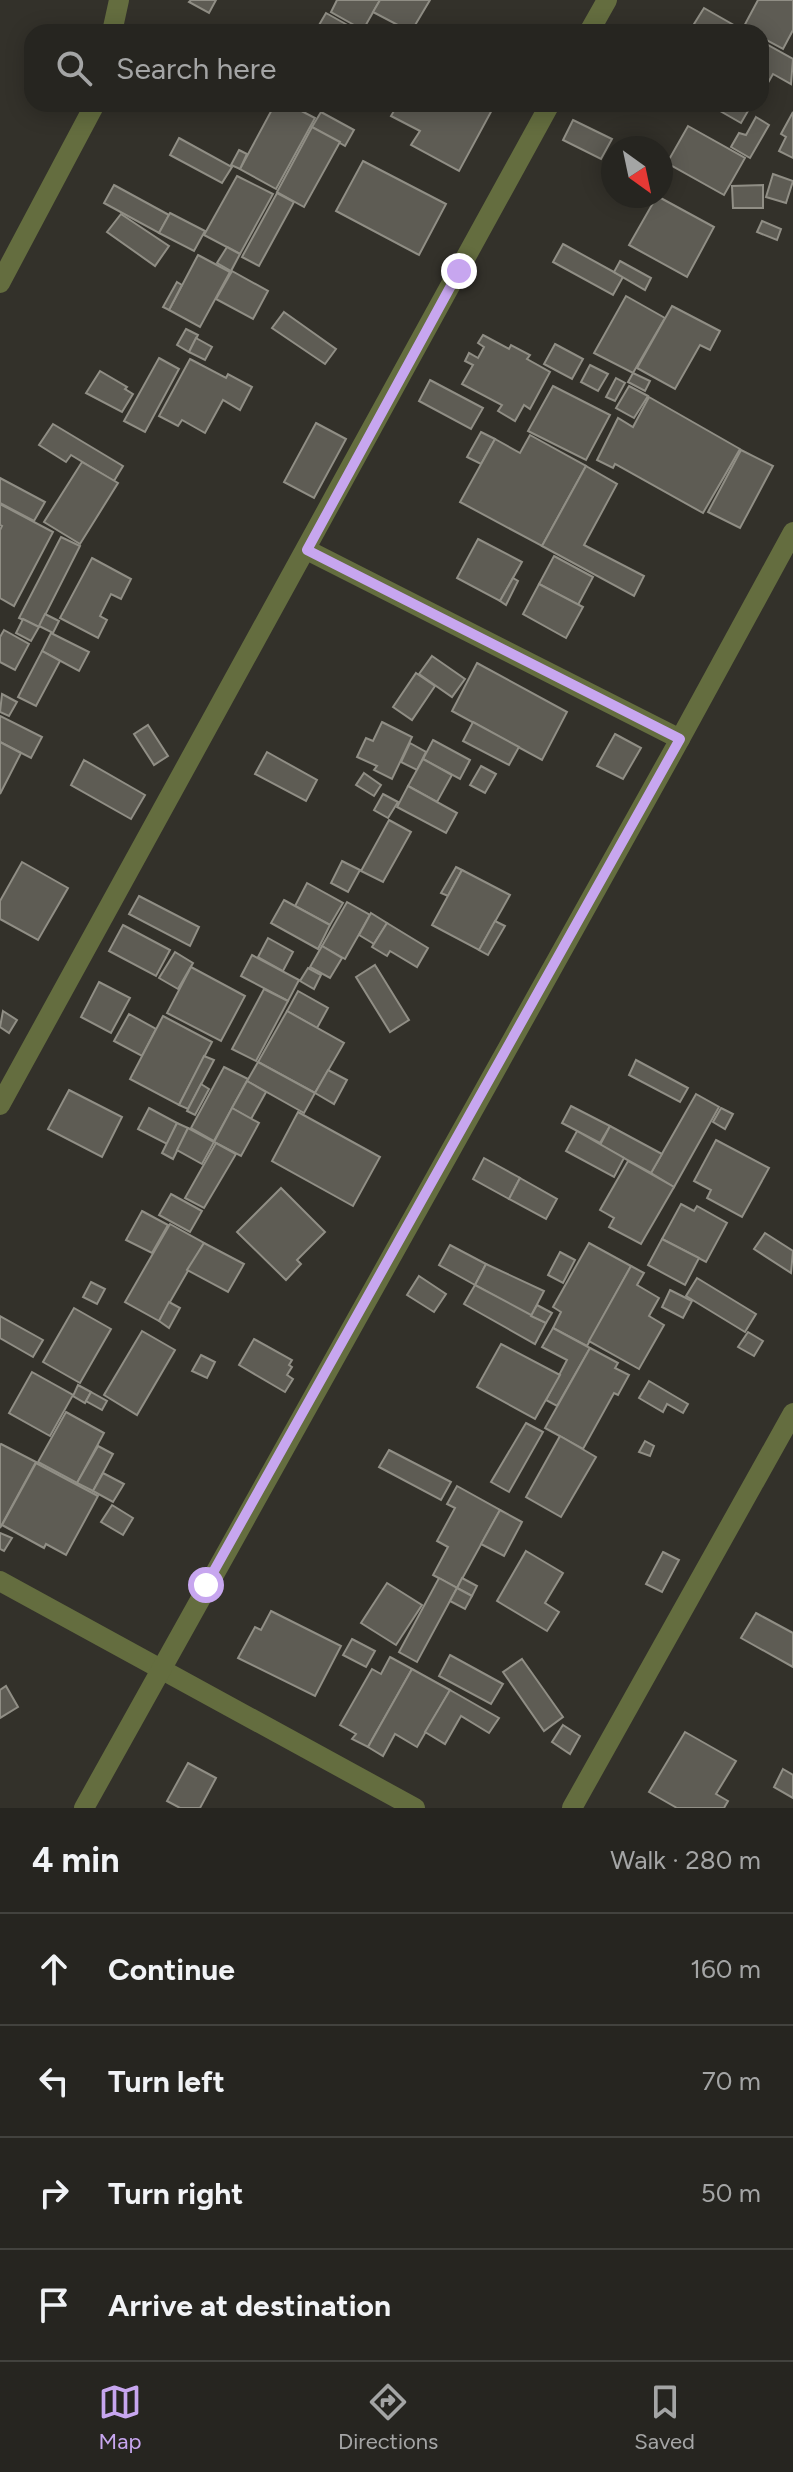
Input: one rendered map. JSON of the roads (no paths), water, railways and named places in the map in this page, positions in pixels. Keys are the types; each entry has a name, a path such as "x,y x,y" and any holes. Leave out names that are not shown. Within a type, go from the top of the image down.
{"street":[{"path":"114,24 119,0"},
{"path":"594,24 607,0"},
{"path":"0,283 91,112"},
{"path":"0,1105 546,112"},
{"path":"84,1808 793,532"},
{"path":"307,550 680,739"},
{"path":"572,1808 793,1413"},
{"path":"0,1581 415,1808"}]}
